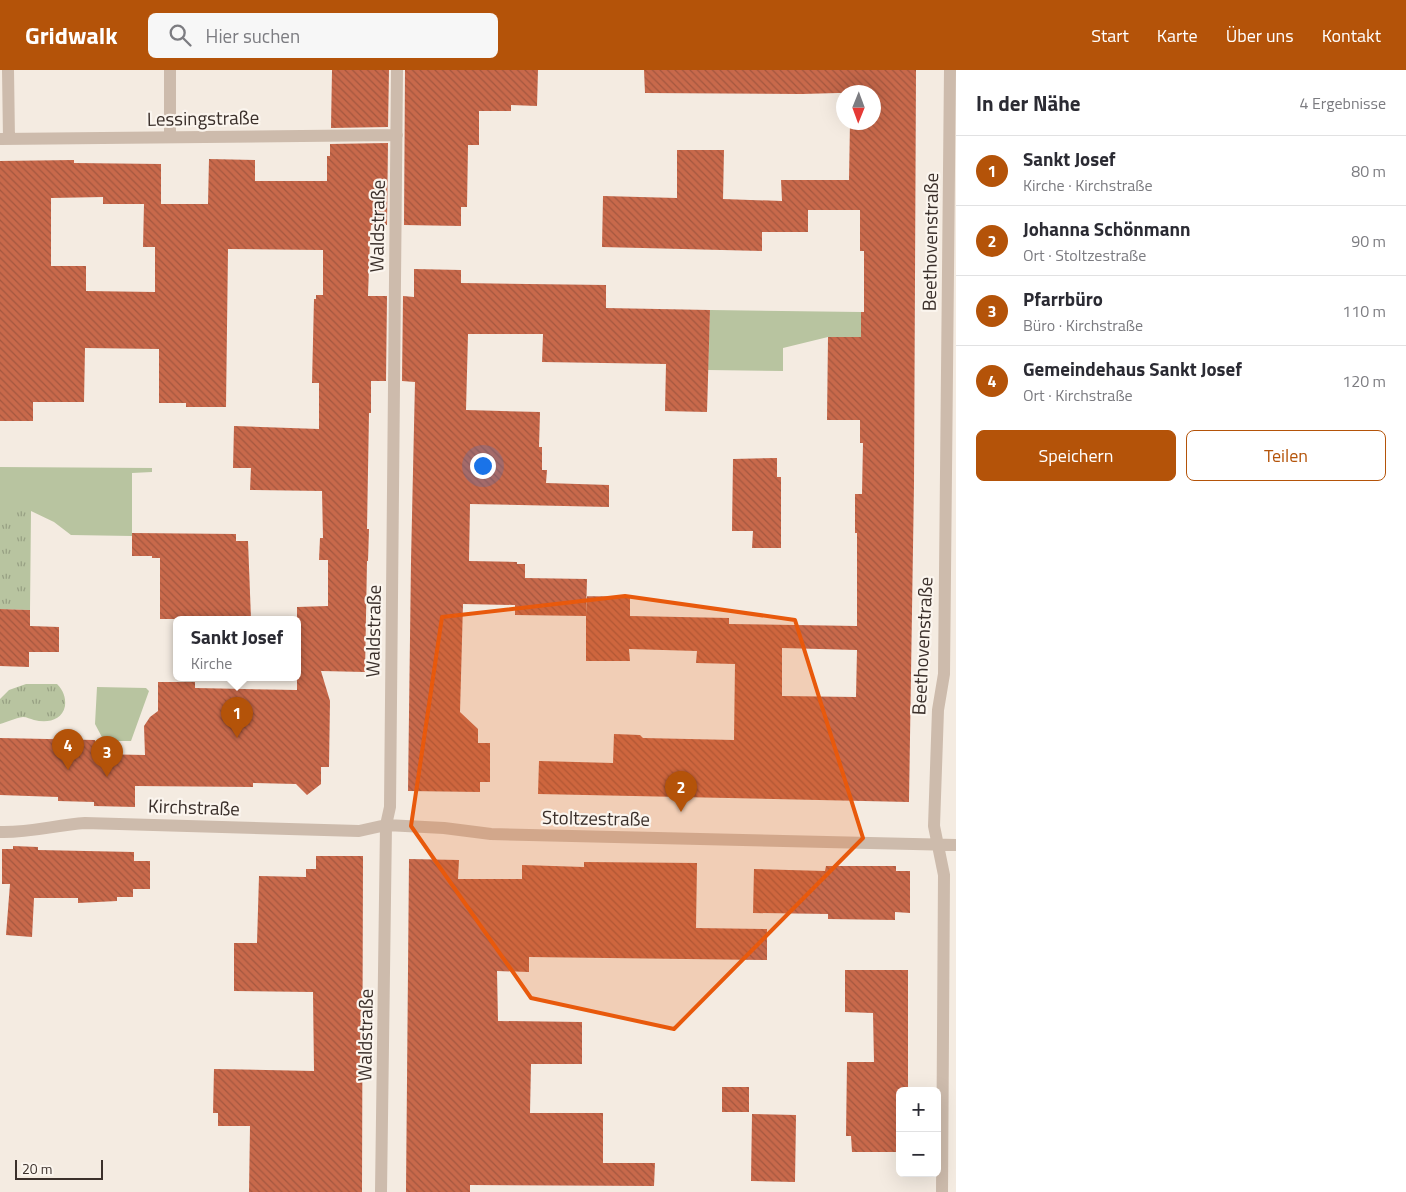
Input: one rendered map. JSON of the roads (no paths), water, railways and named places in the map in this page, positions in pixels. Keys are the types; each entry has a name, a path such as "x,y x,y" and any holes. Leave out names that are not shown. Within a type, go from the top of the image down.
{"street":[{"name":"Lessingstraße","path":"8,70 4,139 397,135"},
{"path":"170,70 170,137"},
{"name":"Waldstraße","path":"381,1192 386,825 390,807 397,70"},
{"name":"Beethovenstraße","path":"942,1192 944,875 934,826 938,710 944,674 950,70"},
{"name":"Kirchstraße","path":"0,832 27,832 85,823 360,831 386,825"},
{"name":"Stoltzestraße","path":"386,825 444,828 491,834 956,845"}],"place":[{"name":"Sankt Josef","path":"237,738"},
{"name":"Gemeindehaus Sankt Josef","path":"68,770"},
{"name":"Pfarrbüro","path":"107,777"},
{"name":"Johanna Schönmann","path":"681,812"}]}
